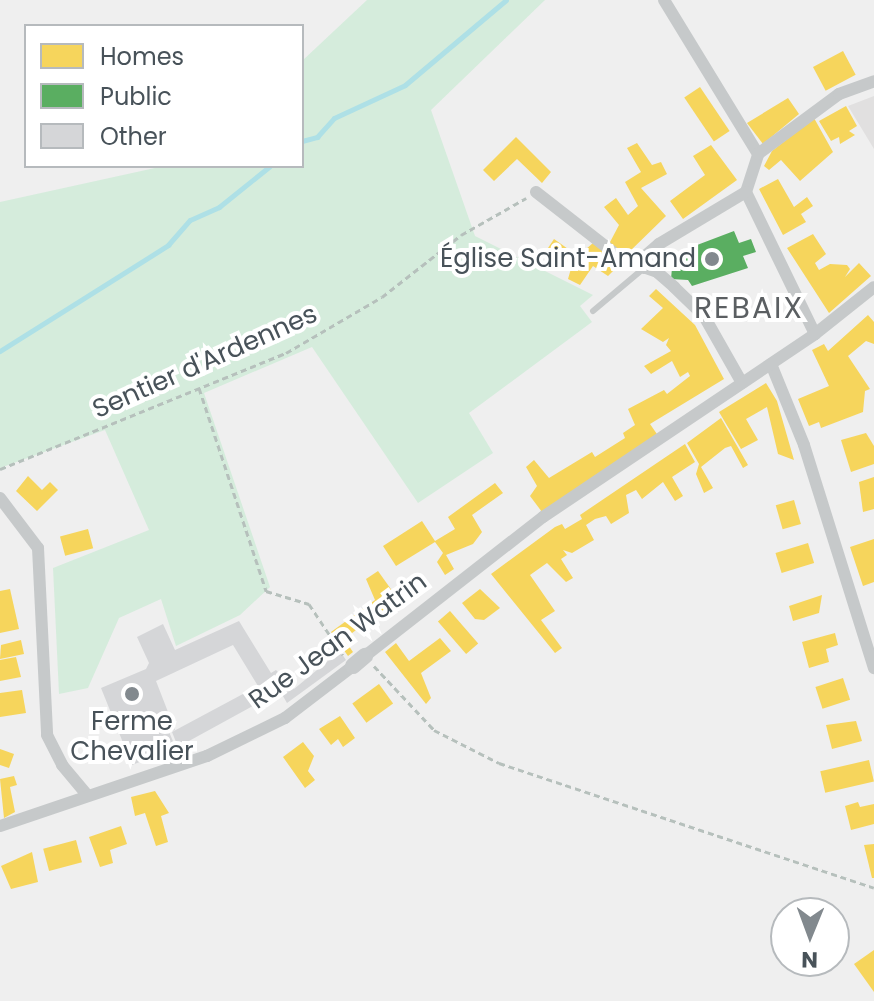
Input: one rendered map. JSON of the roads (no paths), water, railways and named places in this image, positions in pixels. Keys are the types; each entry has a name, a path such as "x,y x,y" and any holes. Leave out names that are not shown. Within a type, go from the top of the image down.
{"street":[{"path":"664,0 758,154"},
{"path":"644,268 645,256 659,244 746,192 758,154 839,94 874,81"},
{"path":"536,192 623,260 657,272 704,316 742,383"},
{"path":"746,192 815,334"},
{"name":"Rue Jean Watrin","path":"0,826 86,794 207,756 285,718 543,517 815,334 874,287"},
{"path":"771,364 804,445 874,668"},
{"path":"0,498 38,548 47,735 62,765 86,794"}],"lane":[{"path":"593,311 644,268"}],"waterway":[{"path":"304,140 317,137 334,118 405,85 506,0"},
{"path":"0,351 168,245 190,220 219,207 268,168"}],"place":[{"name":"Église Saint-Amand","path":"712,259"},
{"name":"Ferme Chevalier","path":"132,694"}],"district":[{"name":"REBAIX","path":"749,308"}]}
